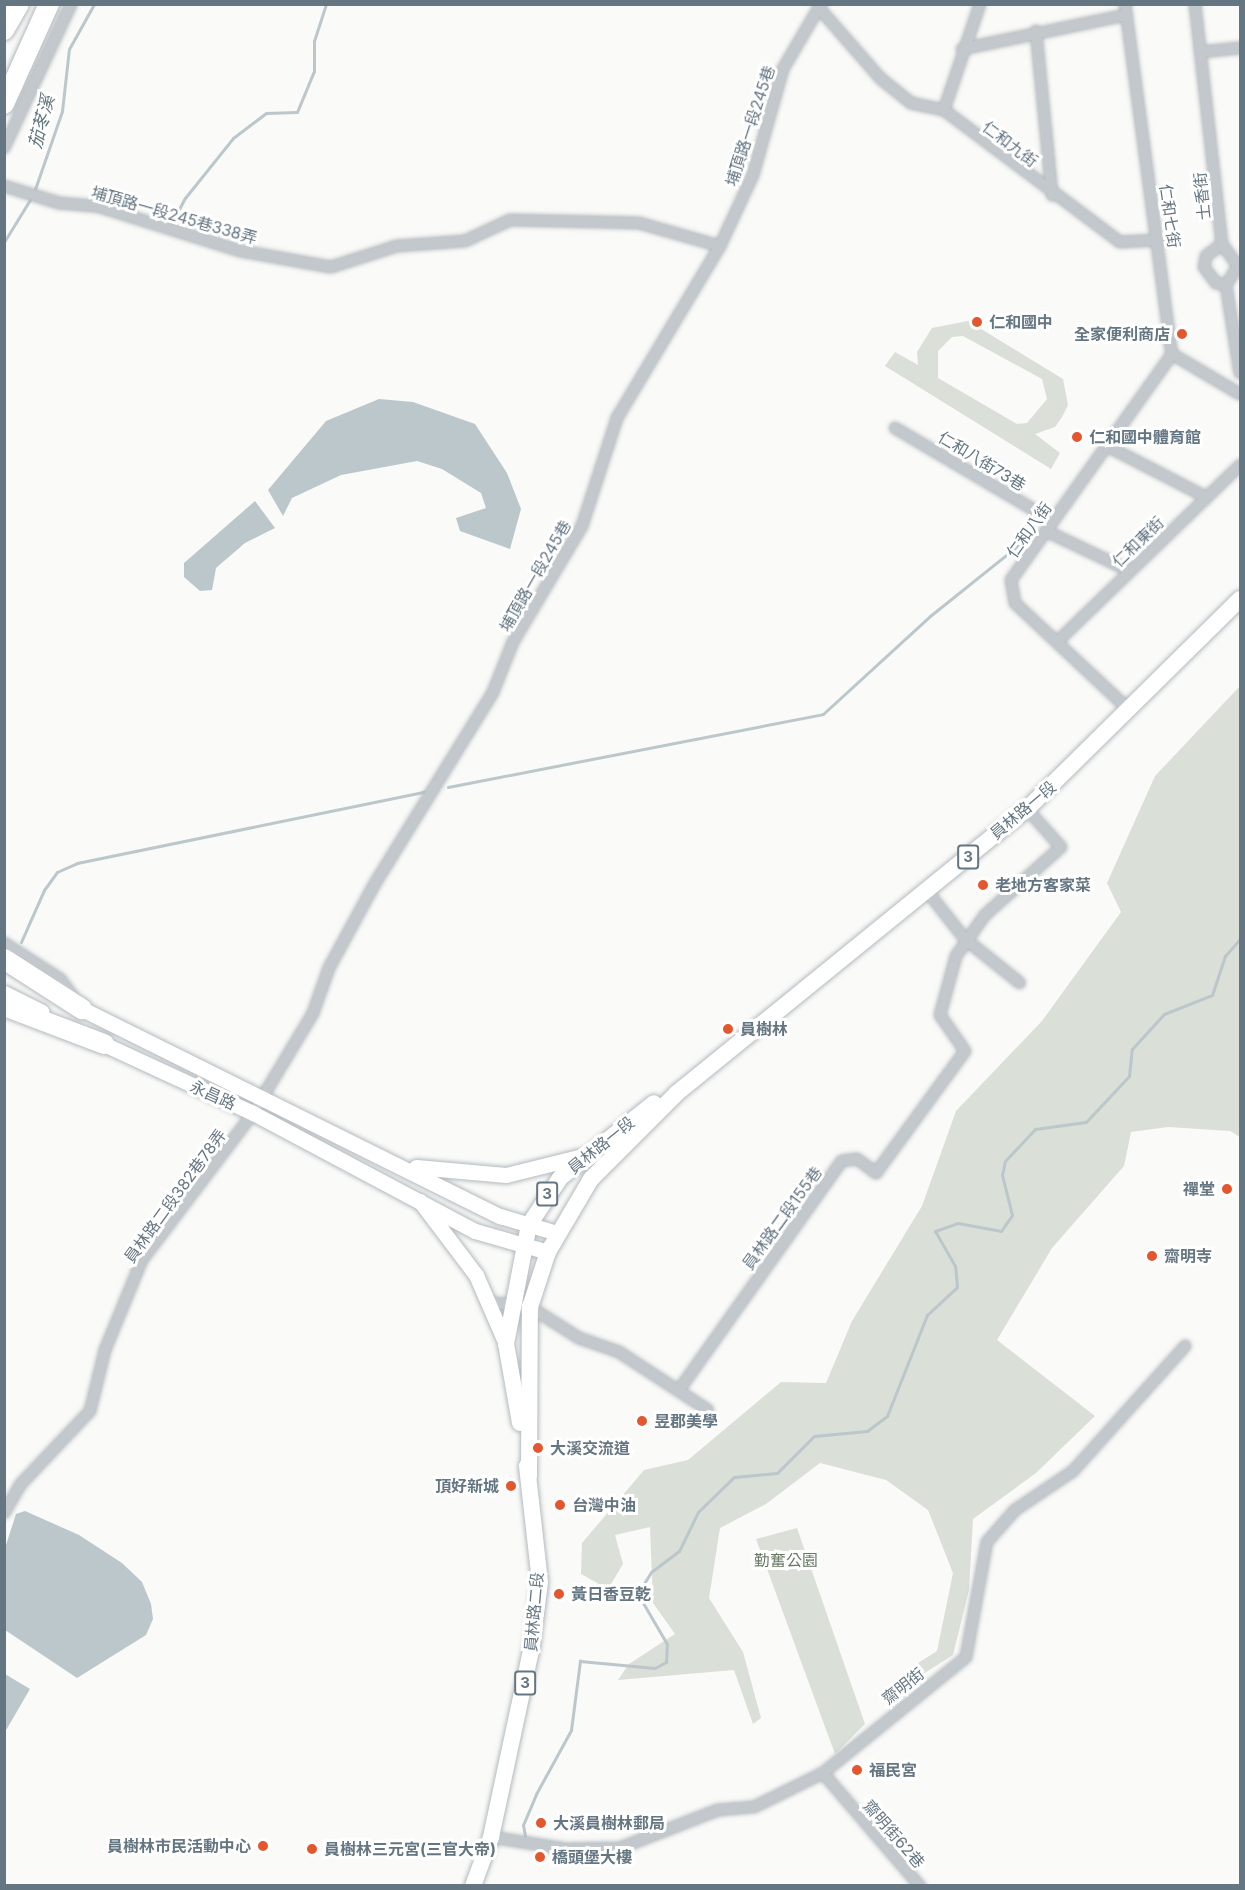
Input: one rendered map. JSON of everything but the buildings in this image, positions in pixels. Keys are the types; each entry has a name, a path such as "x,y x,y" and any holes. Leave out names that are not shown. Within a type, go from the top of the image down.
{"highway":[{"path":"4,30 19,4"},
{"path":"4,80 47,4"},
{"path":"4,104 47,4"},
{"path":"4,959 82,1009"},
{"path":"4,1006 104,1044"}],"main road":[{"name":"員林路一段","path":"557,1233 591,1179 677,1094 1027,809 1126,707 1240,599"},
{"name":"永昌路","path":"4,970 263,1095 399,1164 529,1225 557,1233"},
{"name":"永昌路","path":"4,993 104,1044 253,1113 475,1231 548,1252"},
{"name":"員林路一段","path":"524,1244 529,1225 560,1178 654,1102 677,1094"},
{"path":"399,1164 488,1176 587,1155"},
{"path":"420,1201 457,1245 488,1302 506,1344"},
{"name":"員林路二段","path":"529,1476 530,1307 548,1252 557,1233"},
{"name":"員林路二段","path":"473,1886 491,1837 532,1645 540,1582 529,1476 506,1344 510,1305 524,1244"}],"street":[{"path":"4,148 71,4"},
{"path":"820,6 880,78 911,103 944,110 962,49 980,4"},
{"name":"士香街","path":"1196,4 1222,244 1238,266 1227,285 1240,373"},
{"name":"埔頂路一段245巷","path":"253,1113 313,1013 329,968 374,885 493,692 513,642 582,526 617,418 720,246 753,175 783,69 820,6"},
{"path":"962,49 1125,10"},
{"name":"仁和七街","path":"1125,10 1159,240 1172,354"},
{"path":"1036,31 1052,195"},
{"path":"1200,52 1240,48"},
{"name":"仁和九街","path":"944,110 1052,195 1120,242 1159,240"},
{"name":"埔頂路一段245巷338弄","path":"4,186 43,199 97,206 241,251 331,267 397,246 465,242 510,220 639,223 720,246"},
{"path":"1222,244 1212,248 1204,267 1216,283 1227,285"},
{"path":"1172,354 1240,394"},
{"name":"仁和八街","path":"1126,707 1015,603 1011,592 1011,580 1172,354"},
{"name":"仁和八街73巷","path":"895,428 1050,526 1130,571"},
{"path":"1107,446 1206,497"},
{"name":"仁和東街","path":"1058,641 1240,465"},
{"path":"965,939 1061,847 1027,809"},
{"path":"927,891 965,939 1020,983"},
{"name":"員林路二段155巷","path":"679,1390 842,1161 857,1159 876,1173 965,1051 940,1016 944,986 965,939"},
{"path":"4,943 60,979 82,1009"},
{"name":"員林路二段382巷78弄","path":"4,1513 20,1485 90,1411 105,1350 142,1260 253,1113"},
{"path":"488,1302 530,1307 679,1390 708,1410"},
{"name":"齋明街","path":"491,1837 566,1849 620,1848 718,1810 754,1807 823,1773 966,1657 987,1542 1015,1510 1073,1471 1185,1346"},
{"name":"齋明街62巷","path":"823,1773 920,1886"}],"green space":[{"path":"968,321 1063,379 1068,405 1062,417 1055,427 1035,434 1060,453 1051,469 885,366 895,352 918,365 917,352 932,328","holes":["963,336 1042,379 1047,399 1027,423 1017,424 938,378 938,351 952,337"]},
{"path":"1240,686 1240,1137 1230,1131 1168,1127 1131,1132 1124,1166 1052,1248 997,1340 1095,1416 1036,1473 973,1519 969,1590 953,1655 912,1681 915,1665 937,1651 953,1573 928,1510 886,1480 820,1463 766,1504 720,1528 709,1598 743,1652 761,1718 753,1724 734,1670 618,1680 629,1664 675,1634 653,1603 650,1527 615,1535 623,1564 608,1589 581,1574 582,1543 644,1470 688,1460 781,1382 826,1383 852,1321 922,1206 956,1111 1042,1021 1121,912 1107,883 1155,776"},
{"name":"勤奮公園","path":"797,1528 865,1724 835,1754 756,1539"}],"shaded area":[{"path":"379,399 413,402 475,424 507,473 521,509 510,549 460,531 456,518 486,508 481,493 442,469 417,461 341,475 292,498 283,516 268,490 326,421"},
{"path":"255,501 275,528 245,543 216,568 212,590 200,591 184,577 184,563"},
{"path":"25,1511 79,1535 122,1563 142,1582 151,1604 153,1619 146,1635 77,1678 5,1630 5,1548 16,1514"},
{"path":"5,1674 30,1689 5,1732"}],"waterway":[{"name":"茄苳溪","path":"34,192 62,111 69,49 94,4"},
{"path":"171,225 185,198 233,138 266,113 297,112 314,71 314,41 326,4"},
{"name":"茄苳溪","path":"4,242 31,198"},
{"path":"448,787 823,714 930,616 1021,543"},
{"path":"21,942 44,890 57,872 77,863 427,791"},
{"path":"525,1836 523,1825 536,1794 571,1730 580,1661 655,1668 666,1662 667,1644 643,1603 643,1585 651,1572 679,1551 698,1512 734,1477 777,1473 814,1436 867,1431 887,1416 927,1315 957,1287 955,1266 935,1231 958,1223 1001,1231 1012,1215 1002,1175 1005,1161 1035,1129 1086,1122 1129,1076 1132,1049 1164,1014 1212,995 1225,956 1240,939"}],"place":[{"name":"仁和國中","path":"977,322"},
{"name":"全家便利商店","path":"1182,334"},
{"name":"仁和國中體育館","path":"1077,437"},
{"name":"老地方客家菜","path":"983,885"},
{"name":"員樹林","path":"728,1029"},
{"name":"禪堂","path":"1227,1189"},
{"name":"齋明寺","path":"1152,1256"},
{"name":"昱郡美學","path":"642,1421"},
{"name":"大溪交流道","path":"538,1448"},
{"name":"頂好新城","path":"511,1486"},
{"name":"台灣中油","path":"560,1505"},
{"name":"黃日香豆乾","path":"559,1594"},
{"name":"福民宮","path":"857,1770"},
{"name":"大溪員樹林郵局","path":"541,1823"},
{"name":"員樹林市民活動中心","path":"263,1846"},
{"name":"員樹林三元宮(三官大帝)","path":"312,1849"},
{"name":"橋頭堡大樓","path":"540,1857"}]}
